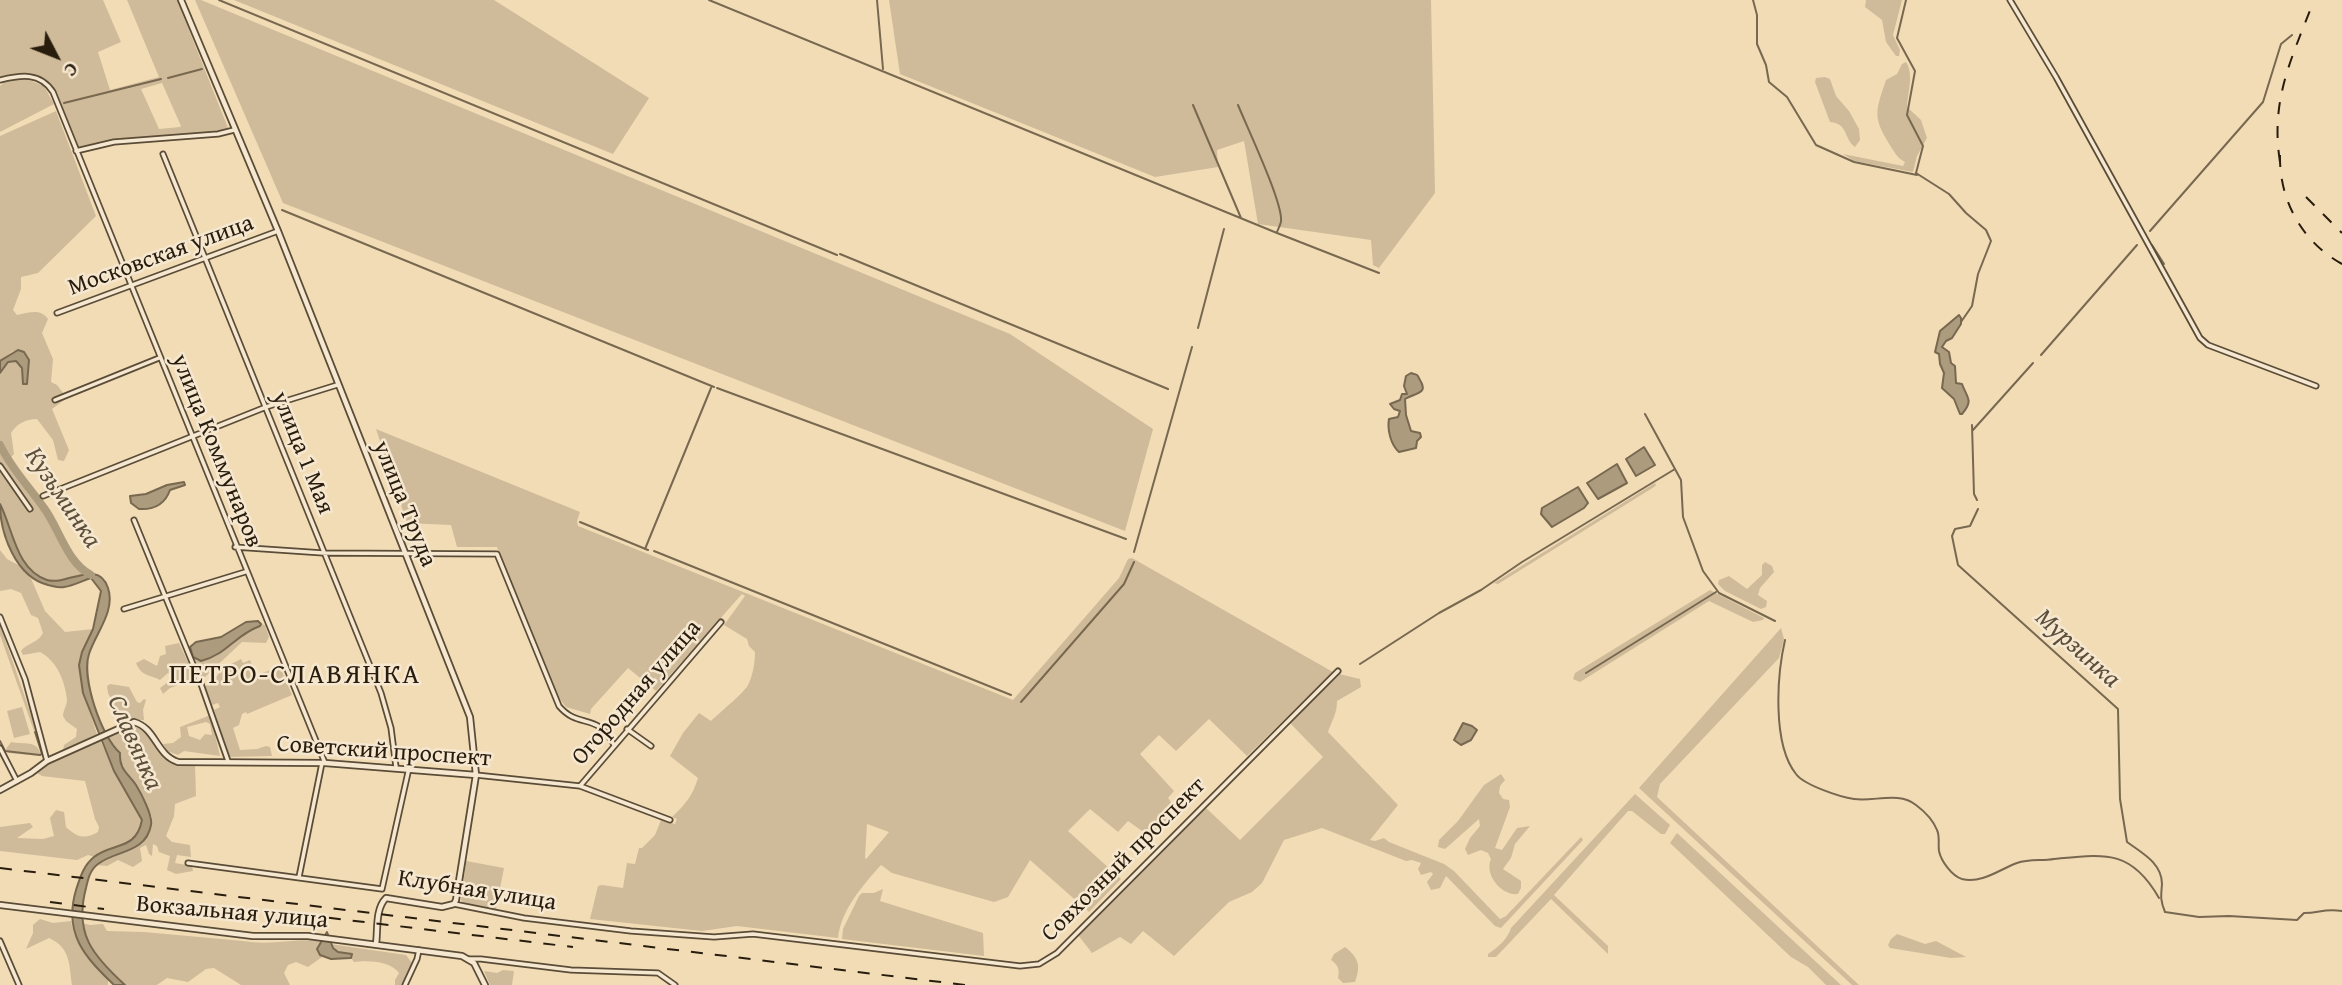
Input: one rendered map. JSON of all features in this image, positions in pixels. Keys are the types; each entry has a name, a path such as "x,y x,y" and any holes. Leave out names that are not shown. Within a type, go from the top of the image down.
{"street":[{"name":"улица Труда","path":"181,0 278,231 470,717 476,775 454,904"},
{"path":"2010,0 2056,77 2200,338 2219,349 2316,386"},
{"name":"улица Коммунаров","path":"0,80 33,76 45,82 53,92 323,763"},
{"path":"76,151 114,142 218,134 234,130"},
{"name":"улица 1 Мая","path":"163,155 381,693 391,728 396,767"},
{"name":"Московская улица","path":"57,313 278,231"},
{"path":"55,400 159,358"},
{"path":"43,496 266,407 337,385"},
{"path":"0,466 30,509"},
{"path":"134,520 201,684 228,761"},
{"path":"235,547 323,553 497,554 559,706 573,718 598,725 605,730 614,745"},
{"path":"124,610 246,571"},
{"path":"0,617 25,679 47,761 0,790"},
{"name":"Огородная улица","path":"580,786 721,622"},
{"name":"Совхозный проспект","path":"723,936 753,934 1020,966 1040,964 1057,953 1338,671"},
{"name":"Советский проспект","path":"47,761 129,723 139,723 150,732 170,760 187,763 228,761 396,767 580,786 670,820"},
{"path":"627,729 651,746"},
{"path":"0,748 17,781"},
{"path":"299,877 323,763"},
{"path":"382,889 409,768"},
{"name":"Клубная улица","path":"188,863 382,889 386,898 442,906 454,904 524,918 631,931 723,936"},
{"path":"376,944 379,914 382,901 386,898"},
{"name":"Вокзальная улица","path":"0,905 253,936 320,938 376,944 469,959"},
{"path":"0,941 19,985"},
{"path":"405,985 419,950"},
{"path":"469,959 485,985"},
{"path":"469,959 572,970 657,973 675,985"}],"shaded area":[{"path":"0,0 103,0 121,42 98,52 110,90 159,77 127,0 177,0 228,128 216,132 114,139 79,148 69,131 55,90 48,81 37,76 22,75 0,78","holes":["162,83 181,126 159,129 141,89"]},
{"path":"195,0 201,0 1010,334 1153,429 1125,531 283,203"},
{"path":"234,0 494,0 649,98 613,154"},
{"path":"889,0 1431,0 1435,193 1379,268 1373,265 1371,240 1258,224 1244,141 1217,150 1218,167 1155,177 900,74"},
{"path":"1866,0 1902,0 1893,35 1900,50 1899,56 1896,56 1886,42 1882,20 1865,7"},
{"path":"1906,62 1910,78 1907,107 1921,120 1927,138 1917,156 1913,172 1854,161 1843,154 1903,166 1905,162 1897,155 1882,130 1878,109 1886,80 1897,74"},
{"path":"24,78 44,86 54,104 0,132 0,86 4,82"},
{"path":"1816,78 1830,79 1836,96 1859,129 1860,140 1855,147 1840,125 1830,122 1815,82"},
{"path":"56,111 96,216 38,273 21,277 21,289 13,310 17,315 38,312 48,319 42,333 53,359 51,382 57,385 67,398 52,409 69,450 64,461 58,460 53,440 37,419 33,419 22,423 11,433 14,454 6,458 44,508 69,553 86,573 61,581 43,579 34,574 26,564 0,504 0,373 8,362 13,360 22,368 22,380 29,372 13,351 0,361 0,136"},
{"path":"1959,315 1961,324 1942,347 1949,352 1951,363 1955,366 1956,383 1962,384 1968,399 1968,405 1962,414 1954,399 1942,388 1944,373 1939,354 1935,352 1940,331"},
{"path":"18,350 24,352 29,360 27,384 23,384 22,368 16,361 8,362 0,373 0,361"},
{"path":"1411,373 1417,375 1423,388 1405,399 1406,415 1411,431 1420,433 1421,437 1416,448 1399,452 1389,432 1389,419 1398,417 1400,411 1390,404 1400,400 1402,394 1407,394 1404,386 1406,376"},
{"path":"376,429 580,512 578,526 1013,700 1119,578 1128,559 1132,558 1333,672 1247,756 1209,719 1176,751 1159,735 1140,754 1174,791 1168,798 1177,810 1149,836 1128,821 1118,832 1090,809 1068,831 1121,879 1089,912 1030,860 1008,897 994,902 892,873 881,865 848,908 838,938 737,926 702,931 590,919 598,886 623,888 627,863 635,864 639,848 655,835 661,820 675,824 677,819 672,817 694,790 698,778 670,756 683,733 699,713 711,721 748,685 755,652 747,639 724,625 745,596 742,594 656,691 628,668 591,709 590,714 566,707 556,694 497,547 457,547 451,525 407,523","holes":["867,824 889,832 866,859"]},
{"path":"1644,447 1655,465 1636,476 1626,459"},
{"path":"1617,464 1627,483 1598,499 1587,483"},
{"path":"184,482 185,485 170,490 165,499 154,507 139,509 131,503 130,496"},
{"path":"1655,483 1654,487 1498,584 1494,583"},
{"path":"1578,487 1588,503 1552,527 1541,514 1542,508"},
{"path":"0,504 22,558 37,575 55,581 81,575 97,575 108,588 110,597 107,614 89,654 88,677 100,721 106,735 120,753 123,767 146,805 151,825 148,834 137,846 106,859 93,869 86,888 82,918 84,931 95,953 125,985 114,985 94,965 79,944 72,919 76,890 87,864 101,852 135,837 142,820 114,771 83,693 79,665 93,629 101,591 91,578 61,587 48,585 27,573 12,553 7,541"},
{"path":"0,550 7,559 30,576 45,611 65,632 93,629 82,652 83,693 97,734 63,751 64,745 76,737 77,729 63,716 67,700 64,686 59,672 46,656 40,652 23,655 21,651 43,633 38,618 31,615 21,593 11,589 0,591"},
{"path":"1765,562 1772,566 1774,572 1760,588 1758,595 1767,601 1766,607 1761,609 1725,591 1718,584 1719,580 1729,576 1747,589 1762,575 1762,565"},
{"path":"1710,590 1764,618 1763,620 1753,622 1709,601 1580,682 1573,679 1575,673"},
{"path":"258,621 260,626 210,658 201,661 193,657 190,647 196,642 221,637 246,622"},
{"path":"261,624 265,625 269,637 266,643 242,642 205,677 201,676 193,657 197,661 216,656 235,639"},
{"path":"0,625 36,729 34,731 0,635"},
{"path":"1781,628 1784,639 1779,658 1660,784 1657,797 1859,985 1852,985 1639,788"},
{"path":"179,643 195,677 163,694 160,688 172,679 171,675 168,673 160,680 143,673 136,663 144,659 157,666 160,656 166,654 165,646"},
{"path":"241,659 243,663 250,660 256,675 280,667 292,695 242,714 239,725 233,728 240,750 266,746 270,747 272,756 229,757 214,710 220,707 218,703 212,705 205,687 227,666"},
{"path":"1339,674 1360,679 1361,687 1337,701 1328,732 1398,805 1370,840 1384,838 1444,864 1500,919 1506,916 1581,837 1583,840 1501,928 1495,926 1446,876 1440,888 1431,890 1427,882 1433,874 1431,872 1421,875 1418,869 1421,863 1406,861 1322,828 1284,840 1262,883 1252,892 1229,902 1174,956 1143,931 1131,944 1120,937 1092,953 1078,935 1205,807 1240,840 1323,757 1289,722"},
{"path":"110,684 129,687 137,702 146,700 144,720 120,719 108,693 107,686"},
{"path":"22,707 30,734 14,738 7,711"},
{"path":"211,717 220,756 184,751 178,755 167,751 163,744 173,743 181,737 180,727","holes":["206,722 210,724 212,735 205,734 200,740 189,736 187,727"]},
{"path":"1463,723 1477,730 1471,740 1461,745 1454,740"},
{"path":"135,725 150,736 164,757 171,762 195,765 196,796 175,804 174,816 166,836 172,842 190,845 191,857 177,855 175,863 192,866 193,871 176,874 167,870 170,856 159,852 153,844 152,856 146,845 140,848 142,861 133,867 118,860 107,866 97,865 141,844 152,817 136,786 122,769 118,750 114,749 107,738"},
{"path":"100,740 142,820 135,836 117,848 77,860 0,851 0,827 30,823 33,827 17,838 43,839 54,836 50,818 56,810 64,812 66,827 77,835 85,837 98,832 99,827 85,781 42,776 37,773 49,763"},
{"path":"11,742 34,745 41,756 8,753 6,749"},
{"path":"1501,774 1505,780 1499,793 1503,799 1509,800 1510,807 1495,848 1502,850 1517,828 1530,826 1515,844 1511,858 1503,869 1521,881 1518,894 1500,888 1496,883 1490,871 1491,859 1488,853 1481,850 1468,855 1465,849 1480,826 1479,819 1445,849 1438,847 1439,840 1458,821 1484,785"},
{"path":"1635,794 1670,825 1665,834 1661,834 1632,811 1628,811 1554,895 1608,946 1608,954 1551,899 1496,957 1488,957 1505,939 1511,928"},
{"path":"1677,833 1841,985 1826,985 1808,967 1791,957 1670,843"},
{"path":"466,861 504,868 496,909 464,903 461,900"},
{"path":"883,889 880,901 983,933 984,956 842,939 843,929 859,896"},
{"path":"40,919 53,923 71,921 80,946 108,979 108,985 72,985 65,952 49,938 26,949 33,933 33,925"},
{"path":"81,923 103,924 107,931 254,942 323,941 318,947 322,957 308,967 296,962 288,965 284,973 290,985 241,985 214,968 206,969 188,982 167,978 157,985 125,985 99,957"},
{"path":"327,932 333,948 338,952 352,954 351,958 331,959 320,955 317,949"},
{"path":"1897,934 1925,944 1936,941 1966,957 1951,958 1890,948 1888,945 1891,939"},
{"path":"330,944 406,955 412,963 402,985 395,985 399,973 395,969 378,962 354,962 352,956 338,952"},
{"path":"1345,947 1358,963 1355,982 1343,983 1338,978 1338,968 1331,960 1334,954"},
{"path":"503,970 514,971 512,985 490,985 484,971 497,973"}],"waterway":[{"path":"219,0 837,255"},
{"path":"709,0 1379,273"},
{"path":"877,0 883,69"},
{"path":"1753,0 1757,15 1757,44 1766,65 1769,82 1787,97 1816,145 1854,162 1917,175"},
{"name":"Мурзинка","path":"1906,0 1897,38 1915,71 1907,115 1923,146 1916,173 1949,194 1986,230 1991,241 1978,274 1972,306 1961,322"},
{"path":"2150,231 2263,102 2281,44 2292,35"},
{"path":"168,78 202,69"},
{"path":"64,103 161,79"},
{"path":"1193,105 1241,218"},
{"path":"1238,105 1276,198 1281,221 1277,232"},
{"path":"282,210 714,387"},
{"path":"1198,328 1224,229"},
{"path":"2041,355 2137,245"},
{"path":"2152,245 2164,264"},
{"path":"840,254 1168,389"},
{"path":"1134,552 1192,347"},
{"path":"1973,430 2033,363"},
{"path":"645,549 711,388"},
{"path":"717,388 1126,539"},
{"path":"1645,414 1681,480 1683,517 1703,571 1719,593 1775,621"},
{"name":"Мурзинка","path":"1972,425 1974,494 1977,500"},
{"name":"Кузьминка","path":"0,445 49,516 70,554 91,575"},
{"path":"1360,664 1675,469"},
{"name":"Мурзинка","path":"1978,509 1970,526 1955,529 1952,536 1958,565 2118,709 2120,799 2127,842 2150,859 2159,870 2165,912 2199,917 2297,920 2304,913 2342,911"},
{"path":"580,522 648,550"},
{"path":"654,551 1011,695"},
{"path":"1021,702 1124,584 1134,562"},
{"path":"1586,673 1716,592"},
{"path":"1785,640 1780,671 1780,728 1788,761 1800,778 1823,790 1848,798 1894,798 1916,805 1935,826 1940,855 1954,875 1962,879 1984,878 2026,861 2102,856 2115,858 2138,871 2159,898"},
{"path":"0,741 5,751 40,755 42,754 35,732"}],"railway":[{"path":"2280,162 2278,118 2281,98 2291,60 2314,0"},
{"path":"2280,155 2284,188 2296,218 2315,244 2342,264"},
{"path":"2306,197 2342,233"},
{"path":"0,868 965,985"},
{"path":"50,902 104,909"},
{"path":"305,915 573,947"}],"district":[{"name":"ПЕТРО-СЛАВЯНКА","path":"295,676"}],"water label":[{"name":"Славянка","path":"134,743"}]}
